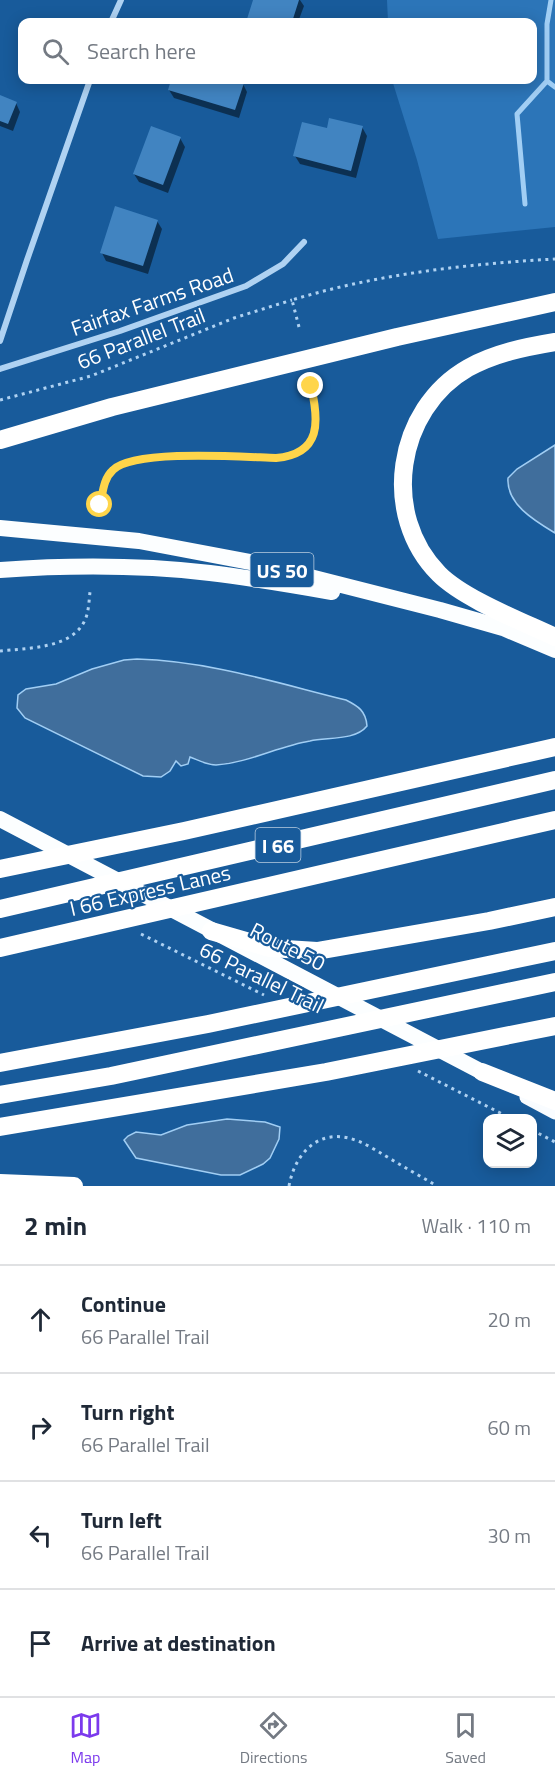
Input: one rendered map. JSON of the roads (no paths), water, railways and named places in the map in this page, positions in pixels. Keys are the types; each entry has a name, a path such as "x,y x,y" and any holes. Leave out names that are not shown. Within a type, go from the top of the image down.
{"highway":[{"path":"0,440 112,407 397,337 555,302"},
{"path":"555,342 513,350 488,358 466,369 448,382 433,398 416,424 405,455 402,497 415,538 438,573 465,593 555,637"},
{"name":"US 50","path":"0,528 139,541 255,563 503,628 555,650"},
{"path":"0,570 85,566 208,573 440,610"},
{"path":"0,869 184,831 555,747"},
{"name":"I 66","path":"0,909 555,780"},
{"name":"Route 50","path":"0,819 482,1072"},
{"name":"I 66 Express Lanes","path":"0,948 555,820"},
{"path":"211,931 270,948 293,951 334,949 555,907"},
{"path":"0,1063 208,1023 555,951"},
{"path":"0,1095 111,1076 555,982"},
{"path":"0,1127 326,1072 555,1026"},
{"path":"482,1072 555,1101"},
{"path":"0,1183 74,1186"}],"main road":[{"name":"Route 50","path":"482,1072 555,1113"}],"street":[{"path":"113,18 121,0"},
{"path":"0,341 89,84"},
{"name":"Fairfax Farms Road","path":"0,369 178,311 246,286 283,264 304,242"}],"waterway":[{"path":"525,204 517,114 547,81 547,24 551,0"},
{"path":"547,81 555,87"}]}
